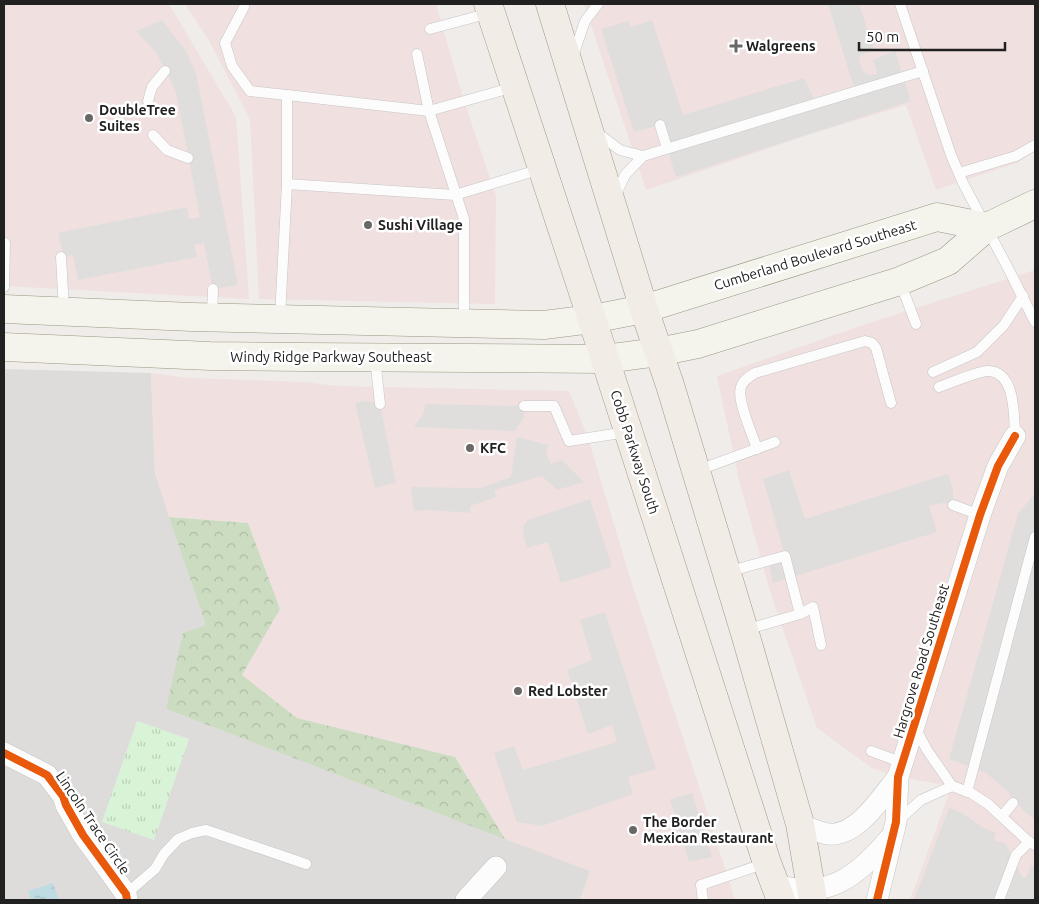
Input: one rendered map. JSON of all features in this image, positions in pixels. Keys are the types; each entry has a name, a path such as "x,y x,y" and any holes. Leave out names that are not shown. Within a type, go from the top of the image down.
{"main road":[{"path":"550,4 744,630 800,824 812,895"},
{"name":"Cobb Parkway South","path":"489,8 774,882"},
{"path":"658,352 698,344 900,281 948,261 987,227 1035,204"},
{"name":"Cumberland Boulevard Southeast","path":"644,309 937,216 987,227"},
{"path":"4,309 544,326 592,320 644,309"},
{"name":"Windy Ridge Parkway Southeast","path":"4,347 210,356 605,359 658,352"}],"street":[{"name":"Hargrove Road Southeast","path":"877,900 894,828 901,770 914,726 980,515 998,466 1015,436"},
{"name":"Lincoln Trace Circle","path":"4,753 47,775 63,796 83,835 126,897"},
{"name":"Hargrove Road Southeast","path":"800,824 819,832 831,834 850,830 860,823 901,770"},
{"path":"774,882 788,889 812,895 856,873 875,856 894,828"},
{"path":"466,900 496,867"}],"lane":[{"path":"569,66 578,36 585,21 598,4"},
{"path":"900,4 950,155 1035,322"},
{"path":"244,7 225,43 232,66 250,91 429,111 515,86"},
{"path":"430,30 489,8"},
{"path":"417,54 429,111 464,219 464,324"},
{"path":"148,101 152,87 165,71"},
{"path":"611,204 625,175 643,156 923,71"},
{"path":"280,319 287,184 287,95"},
{"path":"586,123 620,150 643,156"},
{"path":"660,125 667,148"},
{"path":"153,135 167,150 188,158"},
{"path":"960,173 1016,156 1035,145"},
{"path":"287,184 455,194 542,168"},
{"path":"4,287 5,243"},
{"path":"61,257 64,311"},
{"path":"900,281 916,324"},
{"path":"212,317 213,288"},
{"path":"933,372 978,352 1004,326 1023,296"},
{"path":"757,449 740,392 741,386 745,381 755,374 865,341 872,343 876,348 891,403"},
{"path":"375,357 380,404"},
{"path":"938,387 987,371 999,373 1008,384 1014,408 1015,436"},
{"path":"524,406 554,406 569,441 628,432"},
{"path":"696,471 775,442"},
{"path":"953,505 980,515"},
{"path":"967,792 1035,537"},
{"path":"726,572 785,556 800,614"},
{"path":"744,630 800,614 813,607 821,645"},
{"path":"914,726 927,750 952,786 988,804 1032,844 1016,855 999,900"},
{"path":"870,752 901,770"},
{"path":"894,828 911,807 921,800 952,786"},
{"path":"1002,816 1013,803"},
{"path":"126,897 155,869 164,854 178,839 206,830 306,864"},
{"path":"703,900 701,885 774,882"}],"shaded area":[{"path":"4,4 169,4 236,117 249,299 4,286"},
{"path":"185,4 436,4 464,101 496,196 495,304 259,299 250,119 208,39"},
{"path":"584,4 1035,4 1035,151 1017,163 936,190 906,105 808,135 646,190"},
{"path":"828,4 859,4 874,49 859,56 864,72 869,75 876,74 873,60 895,51 911,101 676,177 660,125 634,132 601,29 628,21 631,27 652,20 683,115 804,78 816,103 855,91"},
{"path":"162,20 186,51 196,73 238,285 213,289 204,243 194,245 197,257 78,280 73,255 64,257 58,233 187,207 189,219 200,217 176,92 156,52 136,31"},
{"path":"1035,270 1035,900 910,900 952,786 898,777 872,768 817,728 769,588 739,480 717,376 866,324"},
{"path":"4,369 151,373 155,473 206,625 166,709 591,871 580,900 4,900"},
{"path":"151,373 187,378 304,382 337,386 569,391 588,438 631,581 735,900 580,900 590,871 505,839 455,757 297,718 242,675 280,609 248,523 169,517 155,473"},
{"path":"367,401 380,404 396,483 375,488 355,403"},
{"path":"425,404 524,406 524,417 515,431 414,427 424,413"},
{"path":"517,437 548,445 546,454 551,464 562,460 584,482 557,490 542,476 494,490 497,497 470,506 470,513 430,510 414,511 411,487 481,488 511,477"},
{"path":"789,470 805,519 948,474 953,490 953,505 942,503 929,506 937,532 773,583 768,560 785,555 763,479"},
{"path":"1035,493 1035,820 1024,811 1006,790 986,773 949,759 1018,514"},
{"path":"590,499 612,567 561,583 548,542 527,548 523,533 524,525 528,520"},
{"path":"605,612 656,769 628,777 633,794 542,826 517,822 494,753 514,746 523,770 617,742 612,725 588,734 567,670 592,660 580,620"},
{"path":"692,793 712,857 689,862 670,799"},
{"path":"949,808 962,813 984,828 996,833 994,840 1006,844 1022,877 1026,878 1031,865 1035,867 1035,900 914,900"}],"green space":[{"path":"169,517 248,523 280,609 242,675 297,718 455,757 505,839 166,709 183,633 206,625"},
{"path":"137,721 189,739 154,840 102,822"}],"water":[{"path":"53,883 59,900 31,900 28,891"}],"cycle path":[{"path":"877,900 896,822 898,777 980,515 998,466 1015,436"},
{"path":"4,753 47,775 63,796 83,835 126,894 127,900"}],"place":[{"name":"Walgreens","path":"736,46"},
{"name":"DoubleTree Suites","path":"89,118"},
{"name":"Sushi Village","path":"368,225"},
{"name":"KFC","path":"470,448"},
{"name":"Red Lobster","path":"518,691"},
{"name":"The Border Mexican Restaurant","path":"633,830"}]}
